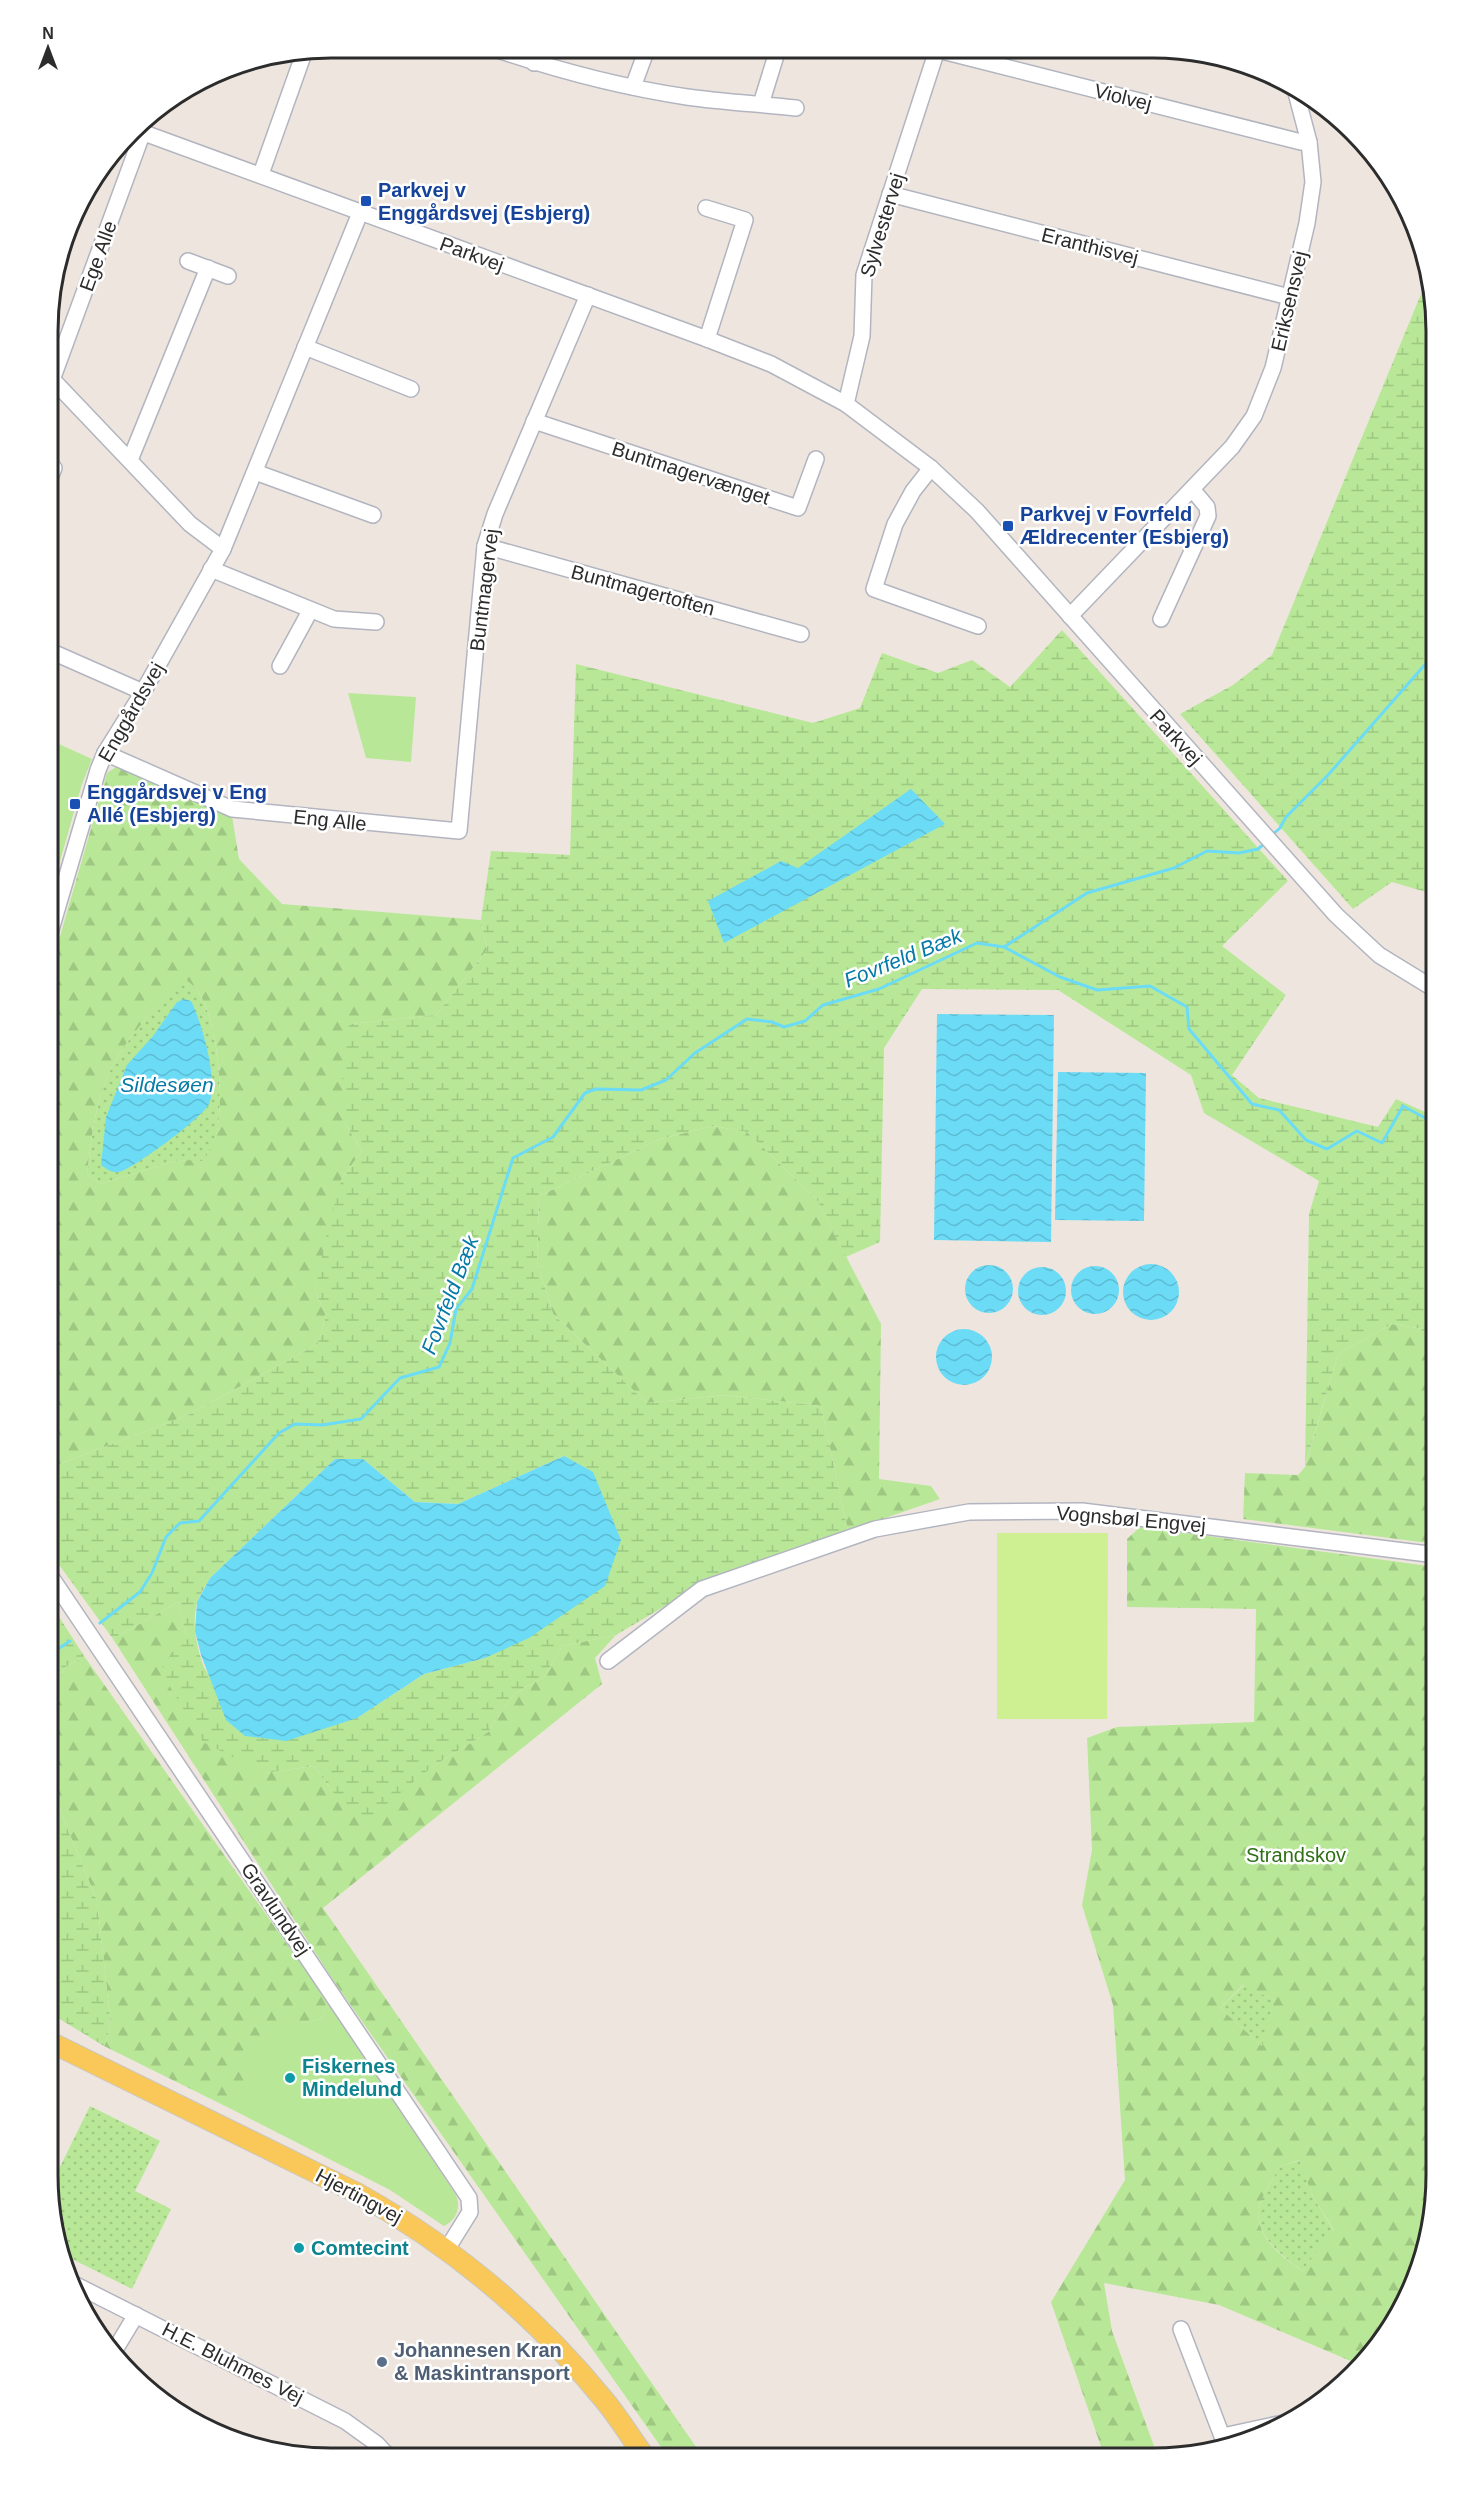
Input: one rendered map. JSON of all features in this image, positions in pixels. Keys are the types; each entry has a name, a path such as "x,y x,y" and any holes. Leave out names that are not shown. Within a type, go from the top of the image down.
{"main road":[{"name":"Hjertingvej","path":"58,2042 74,2053"},
{"name":"Hjertingvej","path":"58,2046 357,2193 447,2249 491,2284 573,2364 605,2402 638,2448"}],"street":[{"path":"540,58 579,76 633,87 687,97 796,108"},
{"path":"633,87 644,58"},
{"path":"760,104 775,58"},
{"name":"Sylvestervej","path":"846,404 862,336 864,275 935,58"},
{"name":"Violvej","path":"970,58 1301,142 1309,142"},
{"path":"261,174 298,61"},
{"name":"Eriksensvej","path":"1070,616 1232,447 1254,416 1273,368 1307,223 1313,182 1309,142 1298,101"},
{"name":"Parkvej","path":"145,133 707,339 771,364 846,404 931,468 977,511 1336,915 1378,955 1426,984"},
{"name":"Ege Alle","path":"58,359 136,142"},
{"name":"Eranthisvej","path":"890,194 1289,297"},
{"path":"706,208 745,220 707,339"},
{"name":"Enggårdsvej","path":"58,906 105,753 143,692 223,549 360,213"},
{"path":"188,261 228,276"},
{"path":"130,460 208,268"},
{"name":"Buntmagervej","path":"459,831 485,546 495,514 588,295"},
{"path":"305,347 411,389"},
{"name":"Ege Alle","path":"58,385 190,524 223,549"},
{"name":"Buntmagervænget","path":"534,421 798,508 816,459"},
{"path":"931,468 914,491 895,524 874,589 978,626"},
{"path":"255,472 373,514"},
{"path":"1161,619 1208,516 1208,507 1192,489"},
{"name":"Buntmagertoften","path":"485,546 801,634"},
{"path":"211,568 334,618 376,622"},
{"path":"280,666 310,610"},
{"path":"58,655 143,692"},
{"name":"Eng Alle","path":"105,753 232,809 459,831"},
{"name":"Vognsbøl Engvej","path":"608,1661 702,1589 874,1529 969,1512 1083,1511 1426,1554"},
{"name":"Gravlundvej","path":"58,1587 469,2198 470,2212 447,2249"},
{"name":"H.E. Bluhmes Vej","path":"84,2290 345,2421 381,2448"},
{"path":"118,2345 136,2315"},
{"path":"1181,2329 1223,2438"}],"green space":[{"path":"1422,288 1426,332 1426,892 1392,882 1353,909 1180,714 1233,685 1272,655 1421,294"},
{"path":"1062,630 1288,881 1222,946 1286,995 1232,1075 1259,1098 1378,1127 1396,1099 1426,1112 1426,1329 1392,1324 1338,1354 1305,1466 1309,1214 1319,1181 1204,1113 1191,1075 1058,990 922,989 884,1048 880,1242 846,1257 817,1200 747,1132 713,1126 660,1139 539,1196 537,1261 553,1314 647,1403 725,1395 821,1406 848,1531 716,1576 616,1635 562,1646 545,1676 514,1694 488,1732 432,1767 362,1824 332,1791 314,1766 264,1773 203,1742 160,1670 186,1635 178,1602 113,1639 58,1563 58,1465 188,1415 318,1344 326,1316 315,1290 327,1232 342,1178 362,1151 345,1123 342,1074 349,1024 436,1015 487,950 481,920 491,851 570,855 576,664 813,723 860,708 882,653 938,673 972,660 1010,687","holes":["564,1456 485,1658 424,1674 357,1718 226,1720 198,1648 195,1633 197,1603 210,1578 335,1459 363,1459 415,1502 458,1504"]},
{"path":"348,693 416,697 411,762 366,758"},
{"path":"58,744 92,759 82,784 58,868"},
{"path":"119,765 232,816 239,859 282,904 481,920 487,950 436,1015 349,1024 345,1123 362,1151 342,1178 315,1290 326,1316 318,1344 188,1415 58,1465 58,943 107,773","holes":["183,977 192,985 204,1003 210,1019 218,1058 220,1099 215,1139 204,1161 179,1160 101,1184 87,1174 96,1114 106,1080 130,1038"]},
{"name":"Sildesøen","path":"183,976 197,990 204,1003 214,1038 218,1059 220,1099 215,1140 204,1162 179,1160 101,1184 87,1174 96,1115 106,1080 130,1038"},
{"path":"713,1126 747,1132 817,1200 881,1324 879,1479 931,1486 940,1499 848,1531 821,1406 725,1395 647,1403 553,1314 537,1261 539,1196 660,1139"},
{"path":"1392,1324 1426,1329 1426,1543 1243,1519 1245,1473 1298,1475 1305,1467 1338,1354"},
{"name":"Strandskov","path":"1140,1527 1426,1566 1426,2174 1420,2227 1405,2279 1389,2311 1369,2341 1351,2361 1219,2305 1104,2283 1112,2331 1155,2448 1102,2448 1051,2302 1125,2180 1113,2005 1082,1905 1092,1850 1087,1738 1117,1727 1254,1722 1256,1609 1127,1607 1127,1539","holes":["1243,1985 1274,2000 1262,2046 1220,2008","1299,2160 1313,2197 1334,2230 1302,2271 1277,2251 1264,2235 1260,2226 1260,2205 1279,2167"]},
{"path":"997,1533 1108,1533 1107,1719 997,1719"},
{"path":"178,1602 186,1635 264,1773 314,1766 332,1791 432,1767 488,1732 514,1694 545,1676 562,1646 616,1635 595,1658 602,1684 323,1908 697,2448 662,2448 333,1980 113,1639"},
{"path":"58,1615 84,1656 64,1668 58,1682"},
{"path":"84,1656 327,2001 322,2019 302,2023 248,2069 241,2094 233,2110 104,2046 111,2026 97,1901 61,1813 58,1795 58,1682 64,1668"},
{"path":"58,1795 61,1813 97,1901 111,2026 104,2046 58,2018"},
{"path":"1244,1985 1274,2000 1263,2047 1220,2008"},
{"path":"327,2001 456,2195 457,2213 444,2226 390,2190 233,2110 258,2045 279,2030 322,2019"},
{"path":"90,2106 160,2141 135,2191 171,2209 132,2289 72,2259 61,2210 58,2171"},
{"path":"1300,2160 1313,2197 1334,2231 1302,2271 1270,2243 1260,2226 1259,2216 1260,2205 1266,2190 1279,2167"}],"water":[{"path":"911,789 945,824 724,943 708,901 781,861 798,868"},
{"name":"Sildesøen","path":"184,999 191,1001 208,1052 212,1081 209,1104 183,1130 141,1160 122,1171 111,1171 101,1165 106,1117 127,1065 153,1036 177,1002"},
{"path":"937,1014 1054,1015 1051,1242 934,1240"},
{"path":"1058,1072 1146,1073 1144,1221 1055,1220"},
{"path":"1151,1264 1162,1266 1171,1272 1177,1281 1179,1292 1177,1303 1171,1312 1162,1318 1151,1320 1140,1318 1131,1312 1125,1303 1123,1292 1125,1281 1131,1272 1140,1266"},
{"path":"989,1265 1006,1272 1013,1289 1006,1306 989,1313 972,1306 965,1289 972,1272"},
{"path":"1090,1266 1100,1266 1112,1273 1119,1285 1119,1295 1112,1307 1100,1314 1090,1314 1075,1303 1071,1295 1071,1285 1082,1270"},
{"path":"1037,1267 1047,1267 1059,1274 1066,1286 1066,1296 1059,1308 1047,1315 1037,1315 1022,1304 1018,1296 1018,1286 1029,1271"},
{"path":"964,1329 979,1334 987,1342 992,1357 987,1372 979,1380 964,1385 949,1380 941,1372 936,1357 941,1342 949,1334"},
{"path":"564,1456 593,1472 621,1540 605,1586 529,1638 485,1658 424,1674 357,1718 286,1741 245,1736 226,1720 201,1655 195,1631 197,1602 210,1578 335,1459 363,1459 415,1502 458,1504"}],"waterway":[{"path":"1271,836 1426,663"},
{"name":"Fovrfeld Bæk","path":"100,1623 140,1592 152,1573 166,1537 180,1523 199,1521 279,1433 295,1424 322,1425 361,1419 400,1378 439,1367 450,1343 456,1309 472,1289 513,1158 553,1137 585,1093 596,1089 641,1090 666,1080 695,1053 747,1019 772,1022 784,1027 805,1021 823,1005 879,989 977,943 1004,947 1087,893 1174,868 1207,851 1239,853 1258,849 1265,843"},
{"path":"1004,947 1060,977 1097,990 1150,986 1187,1007 1189,1029 1252,1104 1279,1110 1306,1140 1327,1149 1357,1131 1382,1143 1403,1106 1426,1119"},
{"name":"Fovrfeld Bæk","path":"58,1649 70,1641"}],"place":[{"name":"Parkvej v Enggårdsvej (Esbjerg)","path":"366,201"},
{"name":"Parkvej v Fovrfeld Ældrecenter (Esbjerg)","path":"1008,526"},
{"name":"Enggårdsvej v Eng Allé (Esbjerg)","path":"75,804"},
{"name":"Fiskernes Mindelund","path":"290,2078"},
{"name":"Comtecint","path":"299,2248"},
{"name":"Johannesen Kran & Maskintransport","path":"382,2362"}]}
